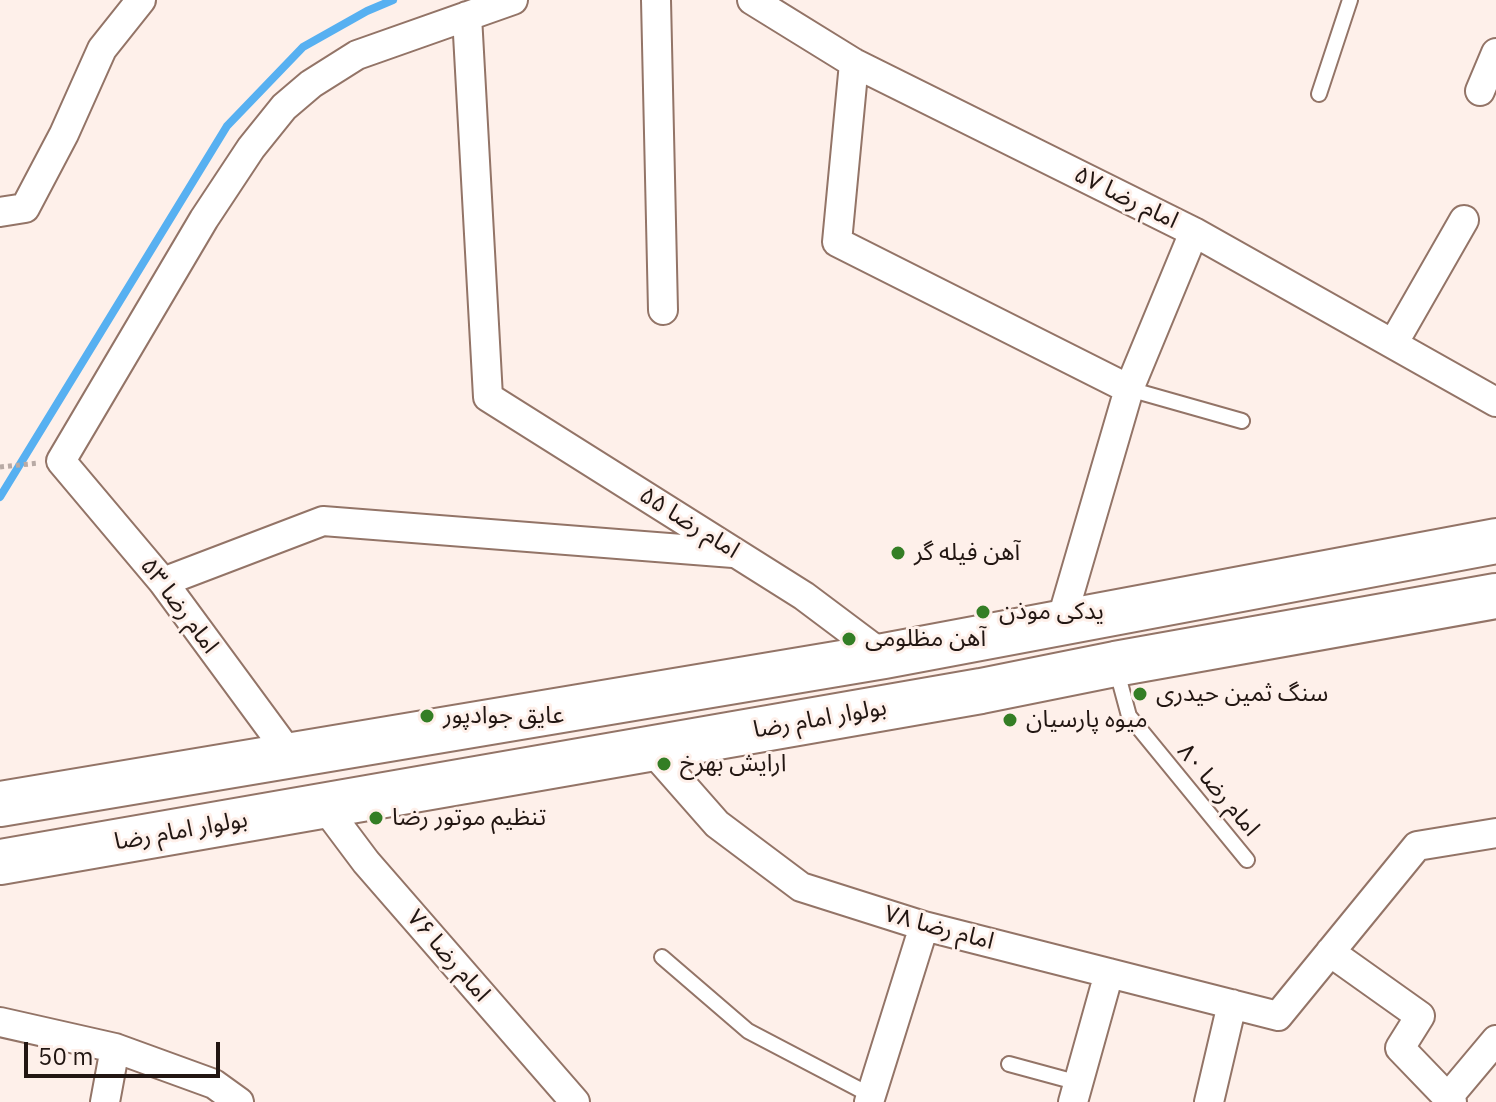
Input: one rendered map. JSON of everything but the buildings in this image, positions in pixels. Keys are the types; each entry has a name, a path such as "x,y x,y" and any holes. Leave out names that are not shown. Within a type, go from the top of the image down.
{"main road":[{"path":"0,804 884,656 1496,541"},
{"name":"بولوار امام رضا","path":"0,862 981,691 1496,596"}],"street":[{"path":"0,212 25,208 64,134 102,49 141,0"},
{"path":"61,461 204,219 251,148 284,107 311,84 357,55 513,0"},
{"path":"656,0 663,310"},
{"name":"امام رضا ۵۷","path":"752,0 854,63 1194,232 1496,402"},
{"name":"امام رضا ۵۵","path":"467,16 488,397 804,596 884,656"},
{"path":"1480,91 1496,53"},
{"path":"854,63 837,242 1129,389"},
{"path":"1393,344 1464,220"},
{"path":"1061,622 1129,389 1194,232"},
{"name":"امام رضا ۵۳","path":"61,461 163,582 291,756"},
{"path":"163,582 323,521 737,554"},
{"name":"امام رضا ۷۸","path":"651,749 717,824 801,887 924,926 1278,1016 1330,952"},
{"name":"امام رضا ۷۶","path":"324,806 366,862 575,1102"},
{"path":"1496,833 1417,846 1330,952 1420,1016 1400,1048 1451,1099 1496,1040"},
{"path":"870,1099 924,926"},
{"path":"1076,1092 1109,973"},
{"path":"1209,1102 1232,1004"},
{"path":"0,1022 115,1048 214,1084 239,1102"},
{"path":"105,1102 115,1048"}],"lane":[{"path":"1319,94 1350,0"},
{"path":"1129,389 1242,421"},
{"name":"امام رضا ۸۰","path":"1115,664 1129,716 1247,860"},
{"path":"662,957 748,1031 870,1099"},
{"path":"1009,1064 1076,1092"}],"path":[{"path":"0,467 61,461"}],"waterway":[{"path":"0,497 227,126 303,47 393,0"}],"place":[{"name":"آهن فیله گر","path":"898,553"},
{"name":"یدکی موذن","path":"983,612"},
{"name":"آهن مظلومی","path":"849,639"},
{"name":"سنگ ثمین حیدری","path":"1140,694"},
{"name":"عایق جوادپور","path":"427,716"},
{"name":"میوه پارسیان","path":"1010,720"},
{"name":"ارایش بهرخ","path":"664,764"},
{"name":"تنظیم موتور رضا","path":"376,818"}]}
